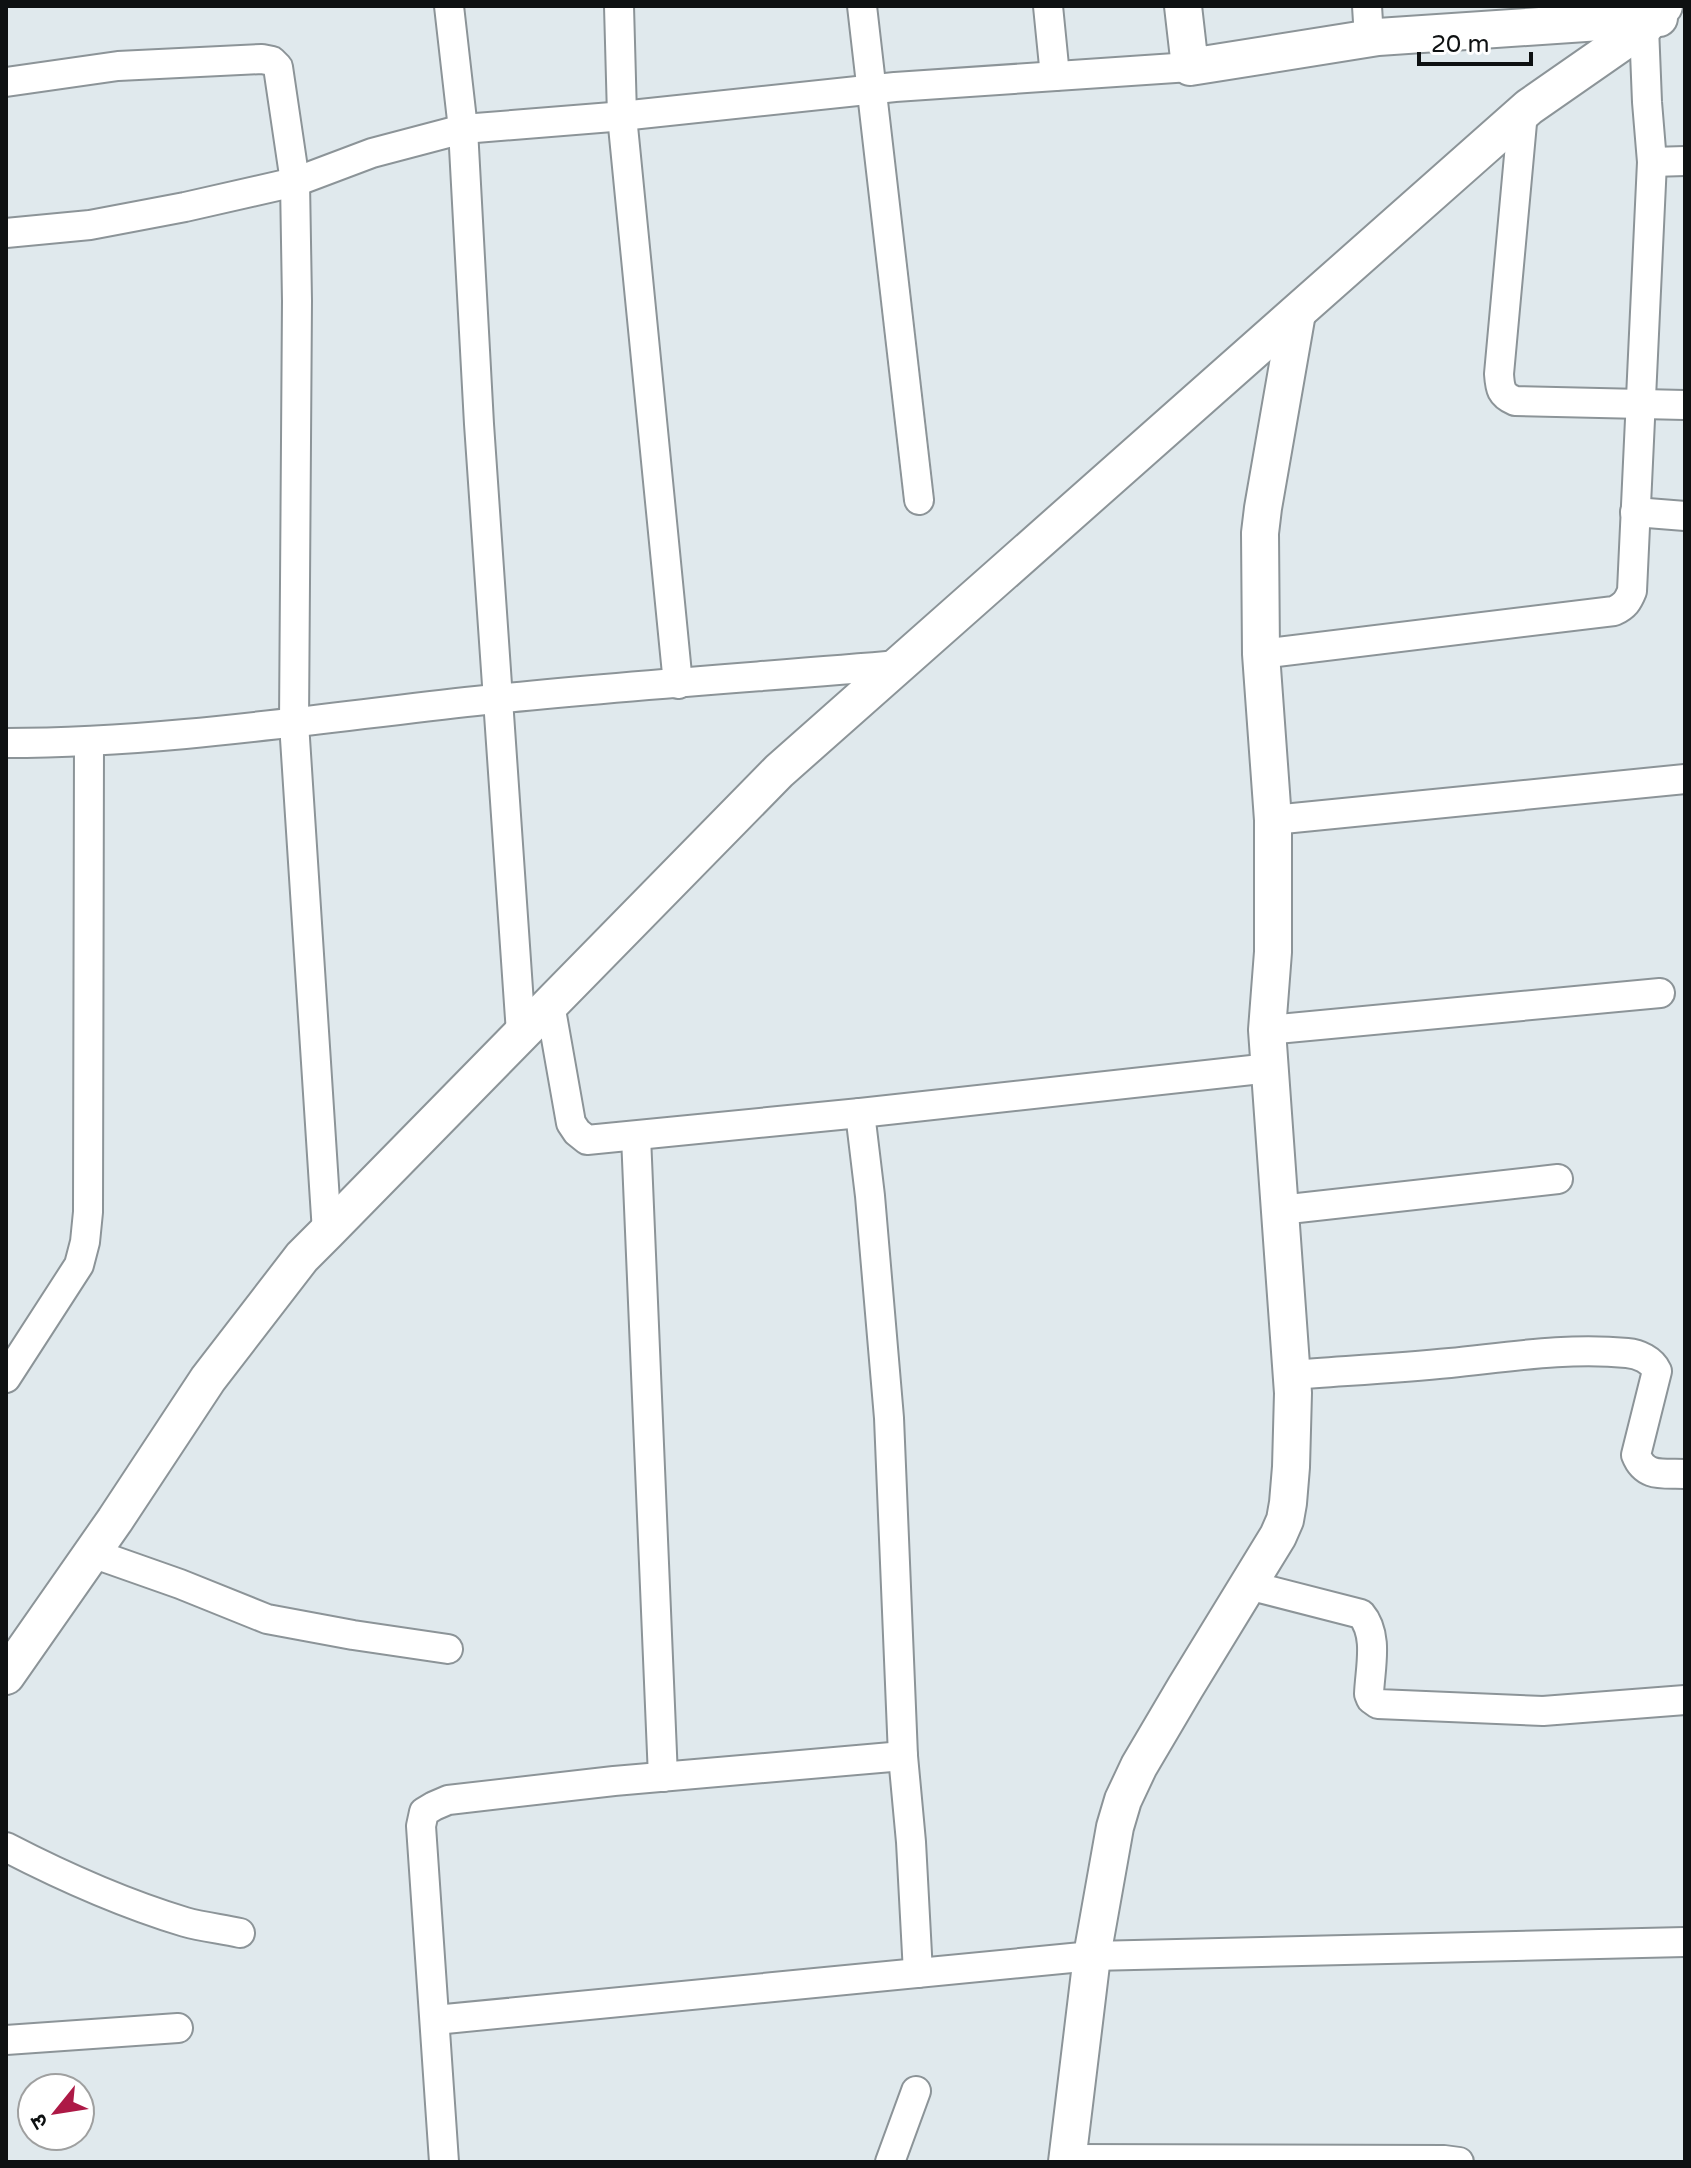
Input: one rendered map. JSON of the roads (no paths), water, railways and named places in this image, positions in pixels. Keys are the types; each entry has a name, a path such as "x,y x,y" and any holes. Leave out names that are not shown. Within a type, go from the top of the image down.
{"street":[{"path":"449,6 463,129 479,424 521,1033"},
{"path":"619,6 622,116 678,684"},
{"path":"862,6 919,500"},
{"path":"1048,6 1055,76"},
{"path":"1183,6 1190,67"},
{"path":"6,233 90,225 295,182 372,153 463,129 872,90 1190,67 1368,22 1662,17"},
{"path":"6,1676 208,1379 302,1257 779,771 1523,112 1662,17"},
{"path":"1261,654 1614,611 1627,602 1632,591 1652,162 1647,102 1662,17"},
{"path":"6,82 118,66 262,59 272,61 278,67 295,182 294,723 327,1232"},
{"path":"1523,112 1500,390 1505,397 1515,401 1685,405"},
{"path":"1652,162 1685,161"},
{"path":"1297,313 1260,533 1261,654 1273,820 1273,952 1267,1030 1292,1375 1291,1467 1285,1520 1139,1766 1123,1800 1115,1827 1092,1956 1067,2161 1459,2162"},
{"path":"1635,512 1685,516"},
{"path":"6,743 192,734 498,699 899,665"},
{"path":"6,1378 79,1265 85,1242 88,1212 89,741"},
{"path":"1273,820 1685,779"},
{"path":"1267,1030 1660,993"},
{"path":"550,1004 571,1123 587,1140 1270,1068"},
{"path":"860,1113 889,1418 903,1756 918,1973"},
{"path":"636,1136 663,1777"},
{"path":"1280,1210 1558,1179"},
{"path":"1292,1375 1561,1351 1630,1353 1645,1358 1654,1364 1657,1371 1636,1455 1639,1464 1652,1473 1685,1474"},
{"path":"92,1553 267,1619 448,1649"},
{"path":"1248,1585 1356,1612 1364,1617 1372,1640 1369,1694 1378,1704 1543,1711 1685,1700"},
{"path":"444,2162 421,1826 424,1812 448,1800 903,1756"},
{"path":"6,1847 71,1880 136,1906 189,1923 240,1933"},
{"path":"435,2020 1092,1956 1685,1942"},
{"path":"6,2040 178,2028"},
{"path":"890,2162 916,2091"}]}
